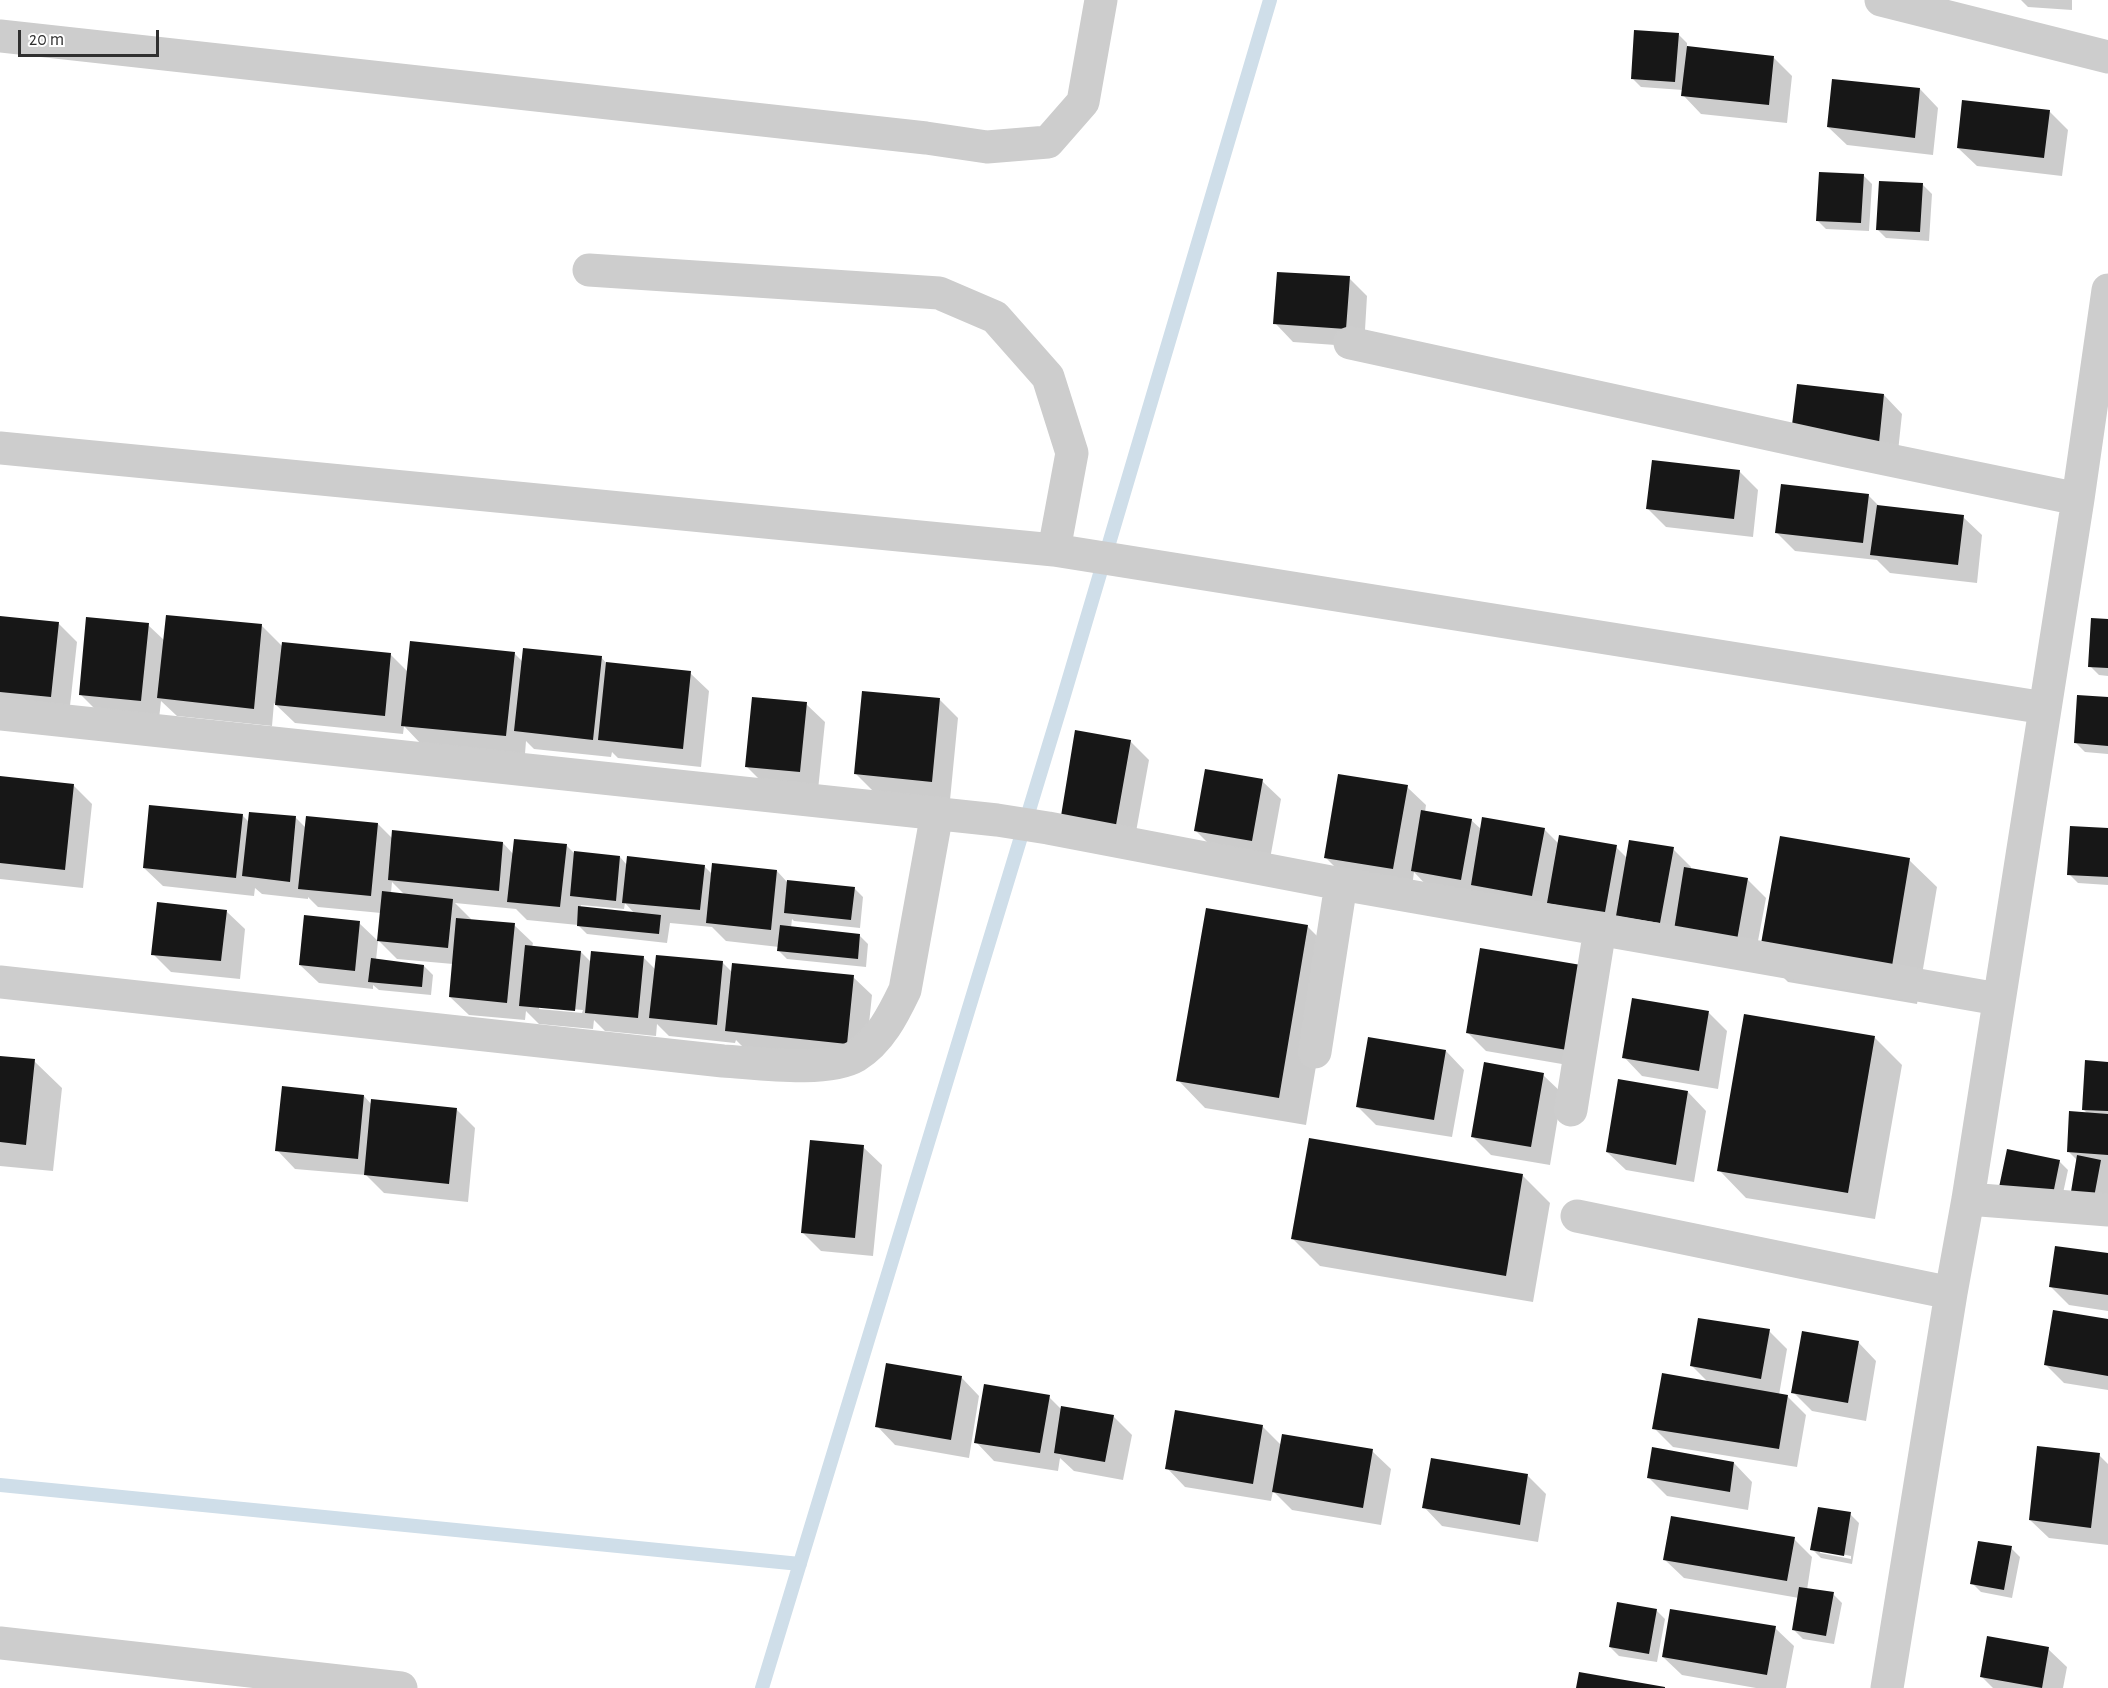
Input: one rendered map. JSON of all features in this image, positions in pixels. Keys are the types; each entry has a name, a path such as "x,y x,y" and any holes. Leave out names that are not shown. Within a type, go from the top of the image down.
{"street":[{"path":"0,36 914,136 987,147 1048,142 1083,102 1101,0"},
{"path":"1881,0 2108,57"},
{"path":"589,270 939,294 995,317 1048,376 1072,453 1054,549"},
{"path":"1887,1688 1968,1199 2078,499 2108,290"},
{"path":"1350,343 2078,499"},
{"path":"0,448 1054,549 2045,708"},
{"path":"0,714 998,820 1341,884 1998,999"},
{"path":"0,982 723,1061 808,1065 837,1062 855,1056 876,1038 893,1016 905,990 937,813"},
{"path":"1315,1052 1341,884"},
{"path":"1571,1110 1600,929"},
{"path":"1968,1199 2108,1210"},
{"path":"1577,1216 1951,1293"},
{"path":"0,1644 401,1688"}],"building":[{"path":"1634,30 1679,33 1675,82 1631,79"},
{"path":"1687,46 1774,56 1769,105 1681,96"},
{"path":"1832,79 1920,88 1915,138 1827,127"},
{"path":"1962,100 2050,110 2044,158 1957,148"},
{"path":"1819,172 1864,174 1861,223 1816,221"},
{"path":"1879,181 1923,183 1920,232 1876,230"},
{"path":"1277,272 1350,276 1346,329 1273,324"},
{"path":"1797,384 1884,394 1879,443 1791,433"},
{"path":"1652,460 1740,470 1734,519 1646,509"},
{"path":"1781,484 1869,494 1863,543 1775,533"},
{"path":"1877,505 1964,515 1958,565 1870,555"},
{"path":"166,615 262,624 254,709 157,698"},
{"path":"0,616 59,622 51,697 0,692"},
{"path":"86,617 149,623 141,701 79,695"},
{"path":"2091,618 2108,619 2108,668 2088,667"},
{"path":"410,641 515,652 506,736 401,726"},
{"path":"282,642 391,653 385,716 275,705"},
{"path":"523,648 602,656 593,740 514,731"},
{"path":"606,662 691,671 683,749 598,740"},
{"path":"862,691 940,698 932,782 854,774"},
{"path":"2077,695 2108,697 2108,746 2074,743"},
{"path":"752,697 807,702 800,772 745,767"},
{"path":"1075,730 1131,740 1116,825 1061,816"},
{"path":"1205,769 1263,779 1252,841 1194,831"},
{"path":"1338,774 1408,785 1393,869 1324,858"},
{"path":"0,776 74,784 65,870 0,863"},
{"path":"149,805 243,814 236,878 143,868"},
{"path":"1421,810 1472,819 1461,880 1411,871"},
{"path":"249,812 296,816 290,882 242,876"},
{"path":"306,816 378,823 371,896 298,889"},
{"path":"1482,817 1545,828 1532,896 1471,885"},
{"path":"2070,826 2108,828 2108,877 2067,875"},
{"path":"392,830 503,842 499,891 388,880"},
{"path":"1559,835 1617,845 1605,912 1547,903"},
{"path":"1780,836 1910,858 1890,978 1759,955"},
{"path":"514,839 567,844 560,907 507,902"},
{"path":"1629,840 1674,847 1660,923 1616,916"},
{"path":"574,851 620,856 616,901 570,896"},
{"path":"627,856 705,865 700,910 622,903"},
{"path":"712,863 777,870 771,930 706,923"},
{"path":"1684,867 1748,878 1737,940 1674,930"},
{"path":"787,880 855,887 851,920 784,913"},
{"path":"382,891 453,899 448,948 377,941"},
{"path":"157,902 227,910 221,961 151,955"},
{"path":"578,906 661,915 659,934 577,926"},
{"path":"1206,908 1308,925 1279,1098 1176,1081"},
{"path":"304,915 360,921 355,971 299,965"},
{"path":"456,918 515,923 507,1003 449,997"},
{"path":"780,925 860,934 858,959 777,951"},
{"path":"525,945 581,951 575,1011 519,1006"},
{"path":"1480,948 1587,966 1573,1051 1466,1033"},
{"path":"591,951 644,956 638,1018 585,1013"},
{"path":"656,955 723,961 717,1025 649,1018"},
{"path":"371,958 424,965 422,987 368,982"},
{"path":"732,963 854,975 847,1044 725,1031"},
{"path":"1632,998 1709,1011 1699,1071 1622,1058"},
{"path":"1744,1014 1875,1036 1848,1193 1717,1171"},
{"path":"1368,1037 1446,1050 1434,1120 1356,1107"},
{"path":"0,1056 35,1059 26,1145 0,1142"},
{"path":"2085,1060 2108,1062 2108,1111 2082,1110"},
{"path":"1484,1062 1544,1073 1531,1147 1471,1137"},
{"path":"1618,1079 1688,1091 1676,1165 1606,1152"},
{"path":"282,1086 364,1095 358,1159 275,1151"},
{"path":"371,1099 457,1108 449,1184 364,1175"},
{"path":"2069,1111 2108,1114 2108,1155 2067,1152"},
{"path":"1309,1138 1523,1174 1506,1276 1291,1239"},
{"path":"810,1140 864,1145 855,1238 801,1233"},
{"path":"2007,1149 2060,1160 2051,1204 1998,1192"},
{"path":"2077,1155 2101,1160 2092,1208 2069,1204"},
{"path":"2055,1246 2108,1253 2108,1295 2049,1287"},
{"path":"2053,1310 2108,1319 2108,1376 2044,1365"},
{"path":"1698,1318 1770,1329 1761,1379 1690,1366"},
{"path":"1802,1331 1859,1341 1848,1403 1791,1393"},
{"path":"886,1363 962,1376 951,1440 875,1427"},
{"path":"1662,1373 1788,1395 1779,1449 1652,1429"},
{"path":"984,1384 1050,1395 1040,1453 974,1443"},
{"path":"1061,1406 1114,1415 1105,1462 1054,1453"},
{"path":"1175,1410 1263,1425 1253,1484 1165,1469"},
{"path":"1282,1434 1373,1449 1363,1508 1272,1492"},
{"path":"2037,1446 2100,1453 2091,1528 2029,1520"},
{"path":"1652,1447 1734,1462 1730,1492 1647,1478"},
{"path":"1431,1458 1528,1474 1520,1525 1422,1508"},
{"path":"1818,1507 1851,1512 1844,1556 1810,1550"},
{"path":"1671,1516 1795,1537 1787,1581 1663,1560"},
{"path":"1978,1541 2012,1546 2004,1590 1970,1584"},
{"path":"1799,1587 1834,1592 1826,1636 1792,1630"},
{"path":"1617,1602 1657,1609 1649,1654 1609,1647"},
{"path":"1670,1609 1776,1626 1767,1675 1662,1657"},
{"path":"1987,1636 2049,1647 2042,1688 1980,1677"},
{"path":"1579,1672 1665,1687 1665,1688 1576,1688"}],"waterway":[{"path":"762,1688 1062,702 1270,0"},
{"path":"0,1485 800,1564"}]}
